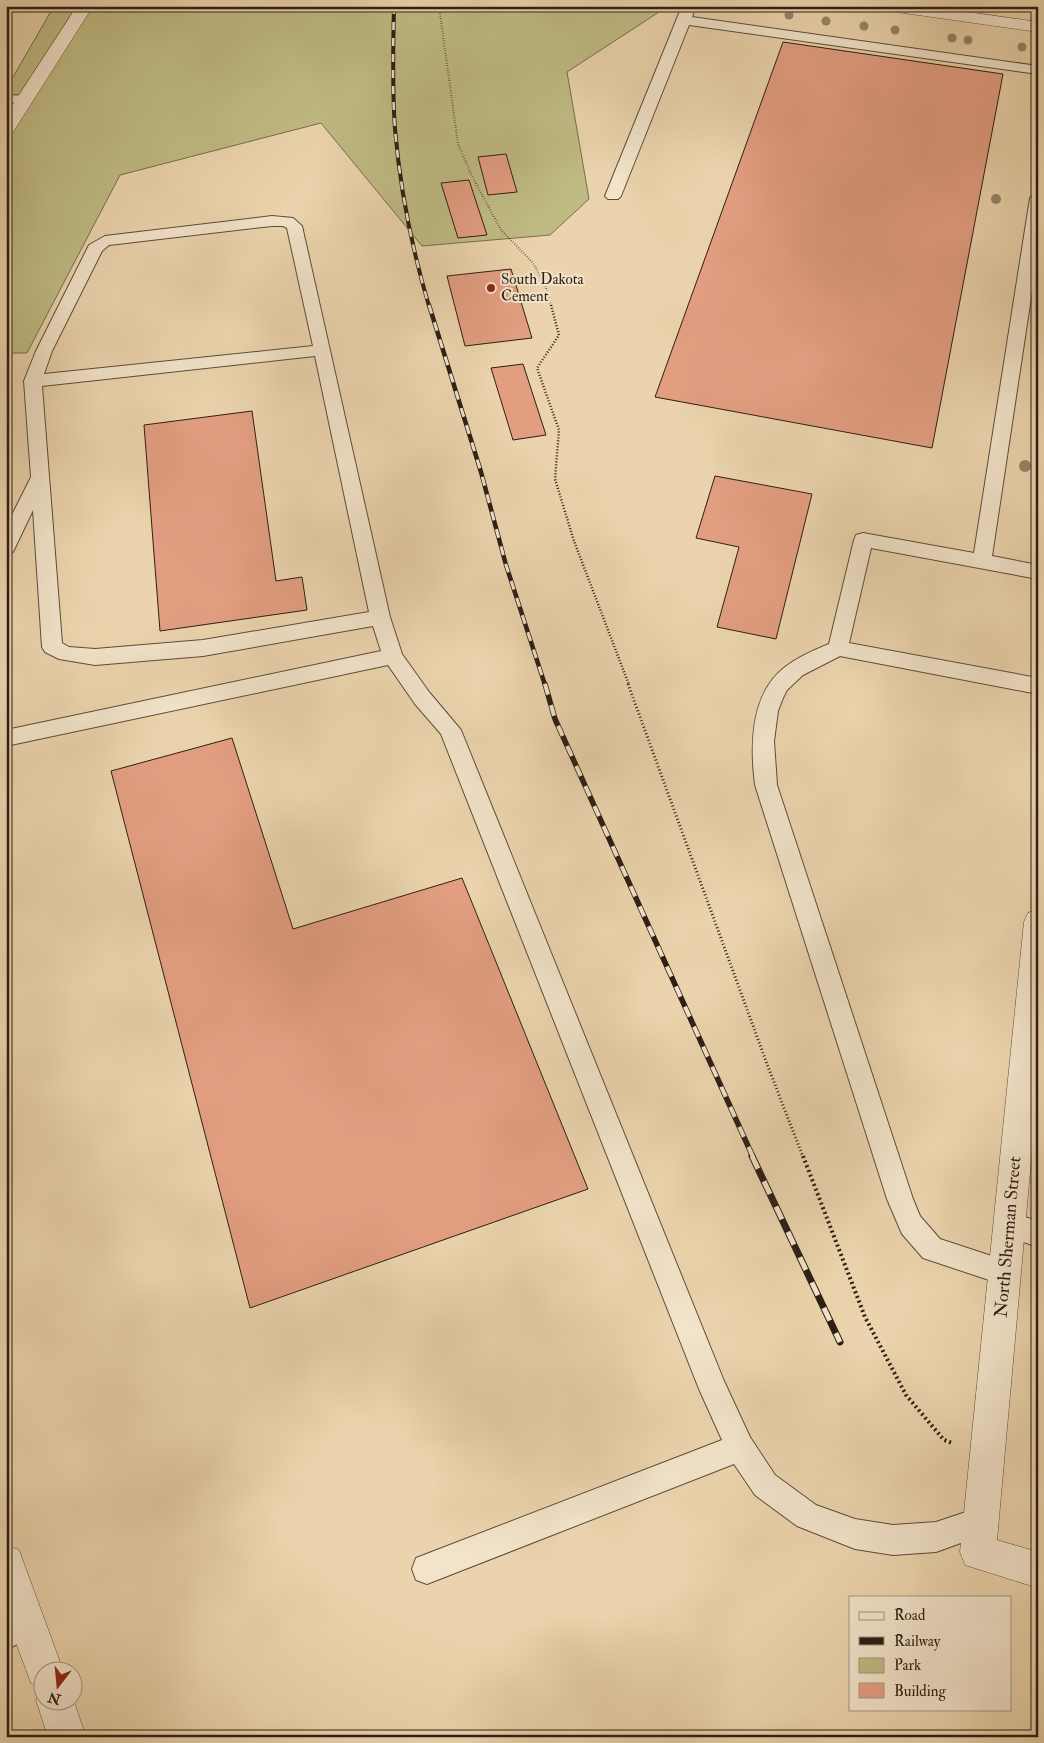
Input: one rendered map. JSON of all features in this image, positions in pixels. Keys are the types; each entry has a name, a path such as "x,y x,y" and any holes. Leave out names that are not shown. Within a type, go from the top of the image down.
{"street":[{"path":"6,129 85,6"},
{"path":"890,6 980,12 1038,27"},
{"name":"North Sherman Street","path":"980,1537 1004,1272 1023,1230 1038,922"},
{"path":"980,1537 1038,1570"},
{"path":"6,1564 16,1628 37,1660"},
{"path":"58,1710 67,1737"}],"lane":[{"path":"613,196 690,6"},
{"path":"684,20 1038,70"},
{"path":"6,99 25,99"},
{"path":"982,561 1038,198"},
{"path":"380,617 202,648 95,657 66,654 52,647 33,381 44,351 95,248 105,241 272,221 287,221 294,226 380,617 393,656 422,698 450,730 713,1389 740,1447 765,1486 807,1516 855,1534 893,1540 936,1537 980,1537"},
{"path":"33,381 322,350"},
{"path":"6,548 40,476"},
{"path":"838,648 862,540 1038,572"},
{"path":"1004,1272 932,1249 910,1226 766,785 762,759 762,738 768,711 776,692 789,674 813,659 838,648 1038,686"},
{"path":"6,738 393,656"},
{"path":"427,1569 740,1447"}],"path":[{"path":"439,6 458,144 472,176 501,230 533,262 545,284 560,335 537,368 559,430 555,479 574,541 590,579 767,1064 865,1317 906,1395 944,1440 987,1458"}],"green space":[{"path":"54,6 661,6 659,12 567,72 589,199 550,235 422,246 321,123 120,175 27,353 6,353 6,89"}],"building":[{"path":"6,6 18,6 6,18"},
{"path":"783,42 1003,74 932,448 655,397"},
{"path":"506,154 517,192 488,195 478,157"},
{"path":"469,180 487,235 458,238 441,183"},
{"path":"511,269 532,338 465,346 447,276"},
{"path":"523,364 546,435 513,440 491,368"},
{"path":"252,411 276,581 302,577 307,610 160,631 144,425"},
{"path":"715,476 812,494 776,639 717,627 739,547 696,538"},
{"path":"232,738 293,929 462,878 588,1189 250,1308 111,771"}],"railway":[{"path":"394,6 393,98 397,151 417,263 429,306"},
{"path":"429,305 481,472 506,565 545,685"},
{"path":"545,684 555,719 753,1157"},
{"path":"752,1156 840,1342"}],"place":[{"name":"South Dakota Cement","path":"491,288"}]}
